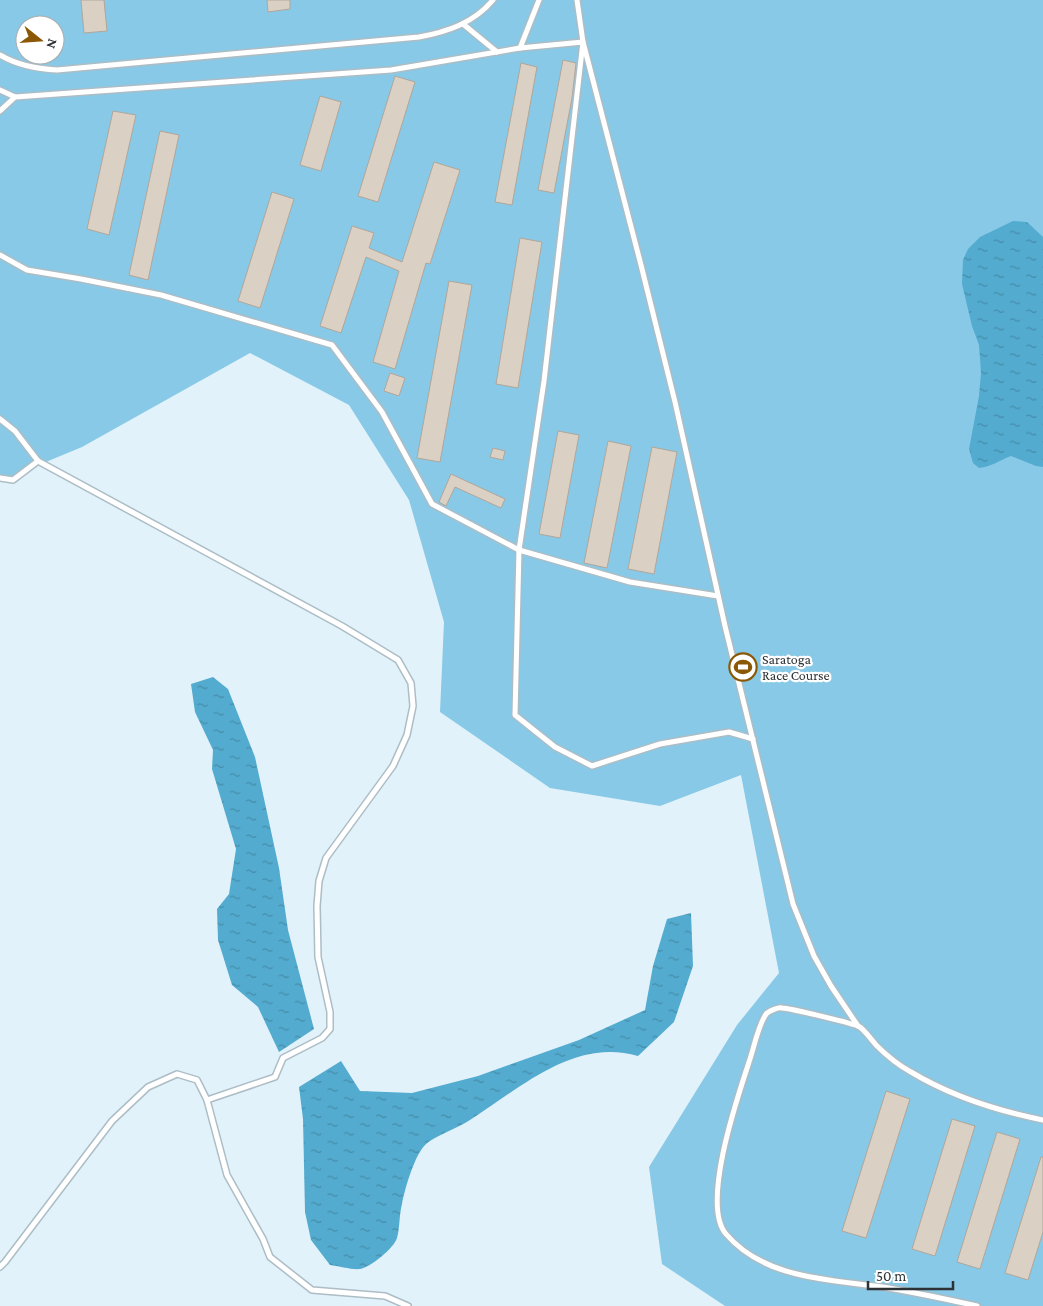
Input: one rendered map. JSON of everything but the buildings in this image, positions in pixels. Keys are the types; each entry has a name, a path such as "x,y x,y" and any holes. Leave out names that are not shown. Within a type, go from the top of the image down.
{"lane":[{"path":"0,55 9,60 38,69 57,70 419,37 441,33 463,24 477,15 493,0"},
{"path":"520,48 539,0"},
{"path":"577,0 583,42 675,402 718,596 794,904 814,956 831,986 858,1026 895,1062 934,1085 981,1104 1043,1120"},
{"path":"463,24 497,52"},
{"path":"0,90 15,97 390,70 520,48 583,42"},
{"path":"583,42 544,381 519,550 515,715 555,747 592,766 660,744 729,732 754,739"},
{"path":"0,111 15,97"},
{"path":"0,255 27,270 161,296 332,345 382,412 432,504 519,550 630,582 718,596"},
{"path":"0,419 15,431 38,460 342,626 398,660 411,683 413,706 407,735 393,766 326,858 319,881 317,906 318,957 330,1012 330,1029 322,1038 284,1058 276,1077 207,1100"},
{"path":"0,478 13,480 38,460"},
{"path":"858,1026 780,1007 767,1013 760,1028 731,1118 722,1156 718,1183 718,1208 719,1220 724,1233 750,1256 800,1275 895,1289 977,1306"},
{"path":"0,1266 5,1262 112,1121 148,1087 177,1074 197,1080 207,1100 227,1176 263,1239 270,1257 312,1290 385,1296 408,1306"}],"shaded area":[{"name":"Saratoga Race Course","path":"0,0 1043,0 1043,1306 725,1306 662,1264 649,1167 737,1025 779,973 741,775 660,806 550,788 440,712 444,622 409,500 349,405 250,353 82,447 0,481"}],"water":[{"path":"1013,221 1027,222 1043,237 1043,467 1011,456 979,468 973,463 969,449 979,396 981,373 979,345 972,326 962,284 963,260 968,249 980,237"},
{"path":"213,677 228,689 255,757 279,868 288,930 314,1029 279,1052 258,1007 232,985 218,940 217,909 229,894 236,849 212,769 213,750 195,712 191,684"},
{"path":"691,913 693,966 674,1022 638,1056 614,1052 592,1054 570,1060 548,1069 470,1120 430,1141 418,1155 411,1172 405,1189 397,1238 392,1247 365,1268 330,1265 311,1240 305,1212 303,1119 299,1087 341,1061 360,1091 412,1093 478,1076 579,1040 645,1010 653,966 667,919"}],"place":[{"name":"Saratoga Race Course","path":"743,667"}]}
